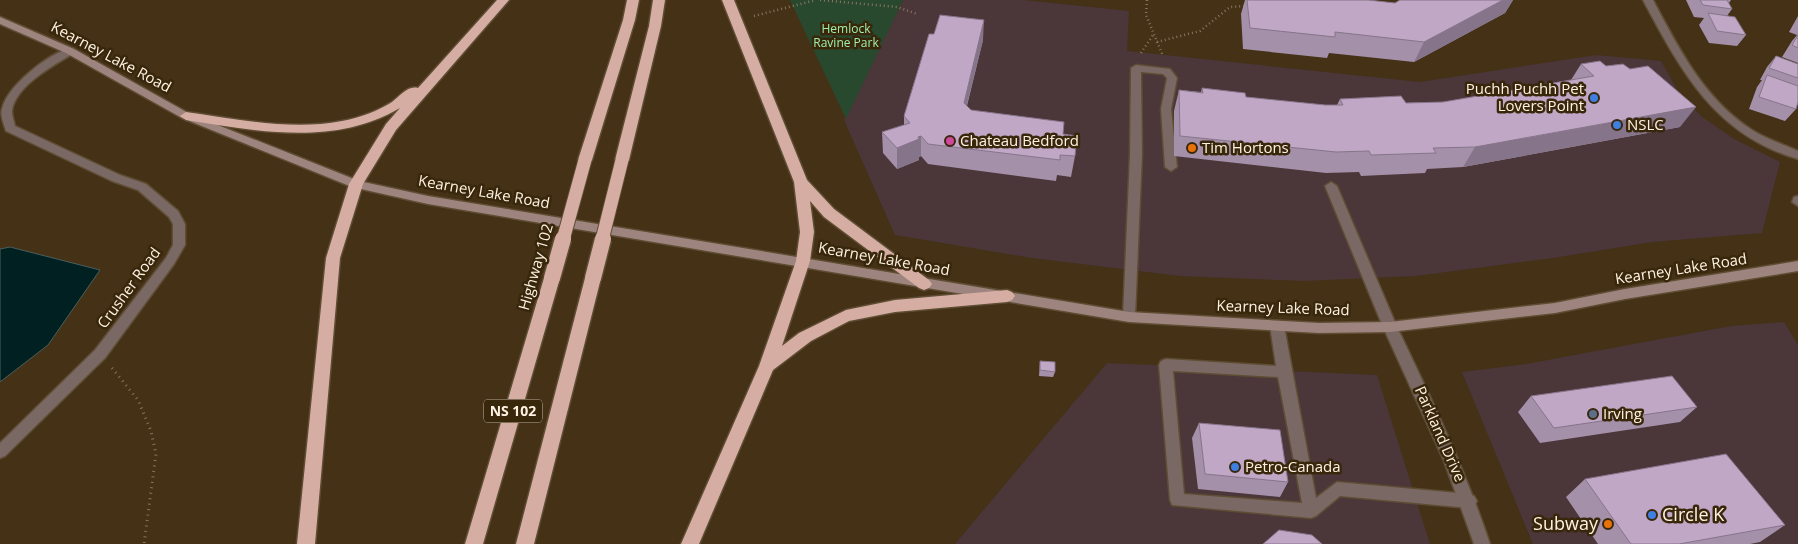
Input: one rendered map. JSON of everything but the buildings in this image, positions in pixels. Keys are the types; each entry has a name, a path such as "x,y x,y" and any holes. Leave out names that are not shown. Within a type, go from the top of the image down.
{"highway":[{"path":"306,544 333,258 356,184 391,127 503,0"},
{"name":"Highway 102","path":"474,544 585,160 629,20 633,0"},
{"name":"NS 102","path":"525,544 593,278 655,26 659,0"},
{"path":"690,544 767,366 803,261 807,232 801,182 728,0"},
{"path":"186,116 284,130 315,130 354,123 393,107 437,73"},
{"path":"801,182 828,212 924,284"},
{"path":"767,366 806,337 846,316 895,306 1007,296"}],"main road":[{"name":"Kearney Lake Road","path":"0,20 70,51 186,116 356,184 428,200 803,261 924,284 1129,317 1319,328 1390,327 1555,308 1626,294 1798,266"}],"street":[{"path":"1648,0 1688,73 1710,101 1749,133 1798,155"},
{"name":"Crusher Road","path":"0,452 100,354 170,261 178,245 179,224 170,210 142,187 116,178 10,128 7,109 17,90 43,67 70,51"},
{"path":"1129,317 1136,154 1136,68 1166,72 1172,78 1166,108 1171,167"},
{"name":"Parkland Drive","path":"1331,186 1390,327 1450,455 1469,501 1482,544"},
{"path":"1277,326 1311,511"},
{"path":"1284,372 1166,366 1177,500 1311,511 1337,489 1469,501"}],"path":[{"path":"736,20 816,0"},
{"path":"820,0 897,7 917,14"},
{"path":"1147,0 1146,15 1165,60 1166,72"},
{"path":"1157,42 1200,31 1230,7 1247,6"},
{"path":"1136,68 1139,56 1153,34"},
{"path":"100,354 138,400 151,431 156,454 144,544"}],"shaded area":[{"path":"903,0 1024,0 1129,11 1127,51 1420,82 1596,55 1661,61 1678,91 1701,116 1734,139 1780,162 1762,233 1652,242 1553,258 1416,276 1304,281 1180,276 1032,258 895,235 844,120"},
{"path":"1784,322 1798,345 1798,544 1533,544 1462,372 1526,364 1731,326"},
{"path":"1107,363 1377,375 1430,544 955,544"}],"green space":[{"name":"Hemlock Ravine Park","path":"790,0 903,0 846,119"}],"water":[{"path":"10,247 100,270 48,345 0,382 0,249"}],"place":[{"name":"Puchh Puchh Pet Lovers Point","path":"1594,98"},
{"name":"NSLC","path":"1617,125"},
{"name":"Chateau Bedford","path":"950,141"},
{"name":"Tim Hortons","path":"1192,148"},
{"name":"Irving","path":"1593,414"},
{"name":"Petro-Canada","path":"1235,467"},
{"name":"Circle K","path":"1652,515"},
{"name":"Subway","path":"1608,524"}]}
